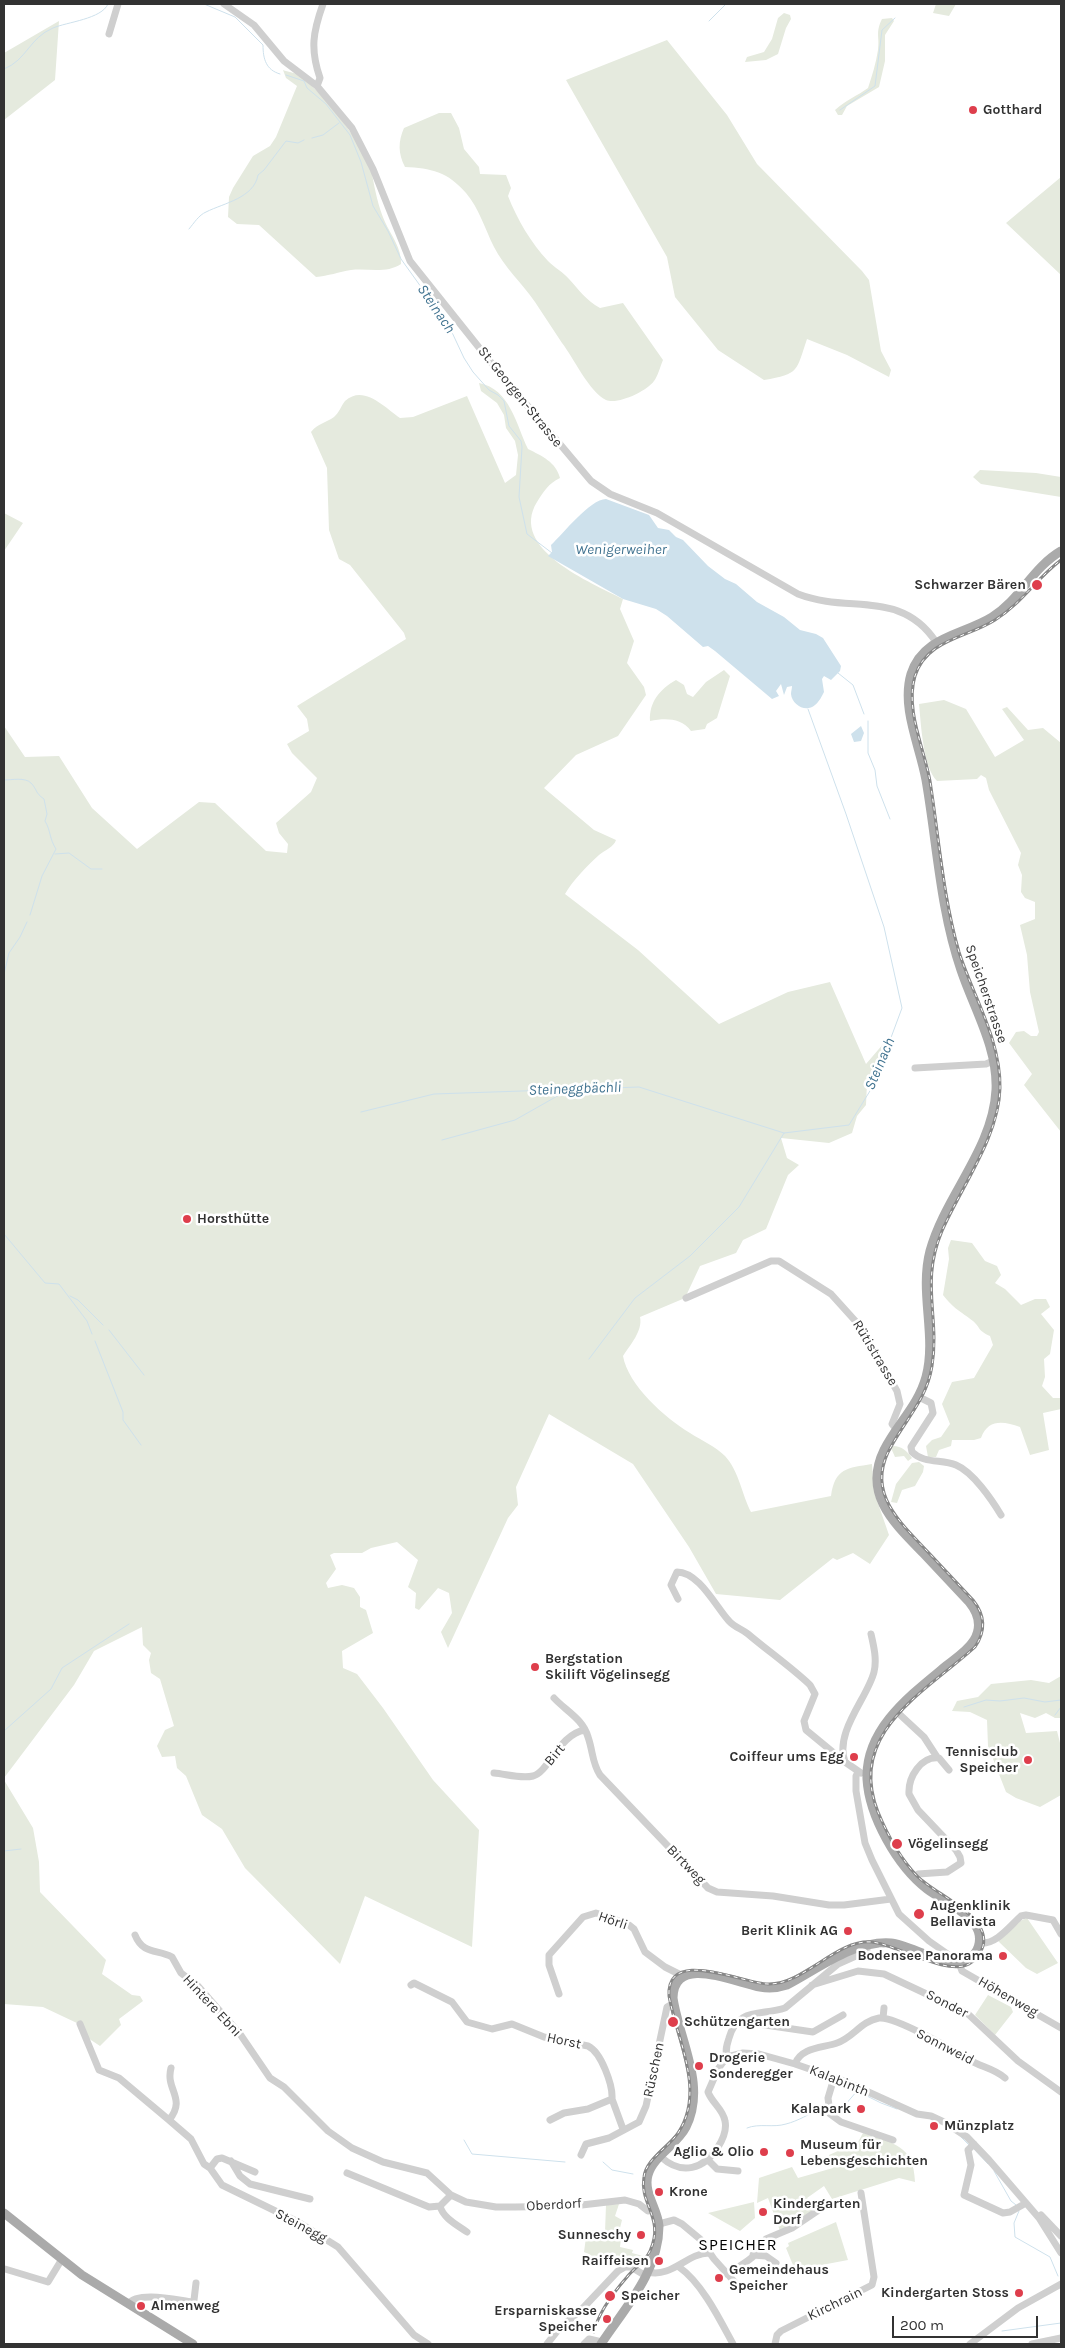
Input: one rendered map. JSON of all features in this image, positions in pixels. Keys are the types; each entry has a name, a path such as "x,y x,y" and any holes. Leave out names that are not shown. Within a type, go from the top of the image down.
{"main road":[{"name":"Speicherstrasse","path":"896,1711 918,1689 970,1646 976,1636 979,1625 973,1607 892,1520 881,1499 877,1482 880,1460 919,1397 926,1377 930,1359 926,1284 930,1251 939,1228 989,1124 996,1090 994,1061 961,970 950,931 926,778 909,705 908,687 913,669 921,655 936,642 996,615 1013,599 1036,571 1061,551"},
{"path":"602,2343 626,2311 647,2274 659,2224 648,2191 648,2177 652,2166 682,2134 693,2104 692,2078 674,2003 674,1988 683,1976 700,1973 761,1988 778,1988 845,1954 867,1946 885,1943 896,1944 948,1962 959,1963 974,1955 980,1942 978,1931 971,1921 914,1877 898,1857 876,1817 870,1799 863,1773 873,1745 883,1726 896,1711"},
{"path":"7,2215 94,2283 193,2344"}],"street":[{"path":"109,34 118,4"},
{"name":"St. Georgen-Strasse","path":"224,4 254,25 278,54 317,86 348,122 360,141 410,261 591,481 608,492 656,512 798,594 818,601 872,606 903,612 924,625 936,642"},
{"path":"317,86 320,78 315,65 313,50 322,4"},
{"path":"915,1068 986,1064 994,1061"},
{"name":"Rütistrasse","path":"686,1298 771,1261 779,1260 831,1294 859,1325 898,1390 900,1404 892,1424 897,1430"},
{"path":"919,1397 931,1404 934,1411 930,1422 912,1447 912,1452 928,1460 960,1467 990,1497 1000,1515"},
{"path":"678,1599 671,1585 677,1572 682,1572 694,1579 708,1593 729,1621 813,1688 814,1698 804,1721 804,1727 808,1734 840,1758 844,1758"},
{"path":"863,1773 848,1765 844,1758 843,1750 852,1715 874,1673 875,1658 871,1634"},
{"name":"Birtweg","path":"554,1698 574,1715 585,1730 594,1765 600,1776 708,1888 717,1892 774,1896 829,1905 892,1899"},
{"path":"896,1711 924,1737 937,1757 949,1770"},
{"name":"Birt","path":"494,1773 534,1776 540,1772 552,1754 567,1740 585,1730"},
{"path":"914,1877 918,1874 947,1872 956,1868 961,1863 956,1850 910,1799 910,1785 918,1768 928,1760 937,1757"},
{"path":"863,1773 856,1776 856,1791 865,1843 899,1914 929,1942 949,1955 948,1962"},
{"name":"Hörli","path":"559,1994 549,1965 549,1955 578,1921 590,1914 604,1915 629,1925 634,1929 645,1952 665,1967 683,1976"},
{"path":"980,1942 995,1939 1022,1916 1038,1916 1061,1922"},
{"path":"1053,1920 1061,1934"},
{"name":"Hintere Ebni","path":"134,1935 140,1944 148,1950 172,1957 181,1973 198,1986 240,2034 270,2078 284,2087 302,2106"},
{"path":"661,2157 673,2166 685,2169 698,2167 708,2160 719,2145 725,2129 723,2114 710,2099 708,2089 718,2069 727,2057 726,2052 729,2038 738,2021 753,2014 774,2012 785,2008 843,1960 867,1951 867,1946"},
{"name":"Höhenweg","path":"959,1963 962,1971 1061,2028"},
{"name":"Sonder","path":"812,1985 840,1974 858,1971 884,1974 967,2013 1018,2061 1061,2092"},
{"name":"Horst","path":"411,1985 414,1983 452,2002 468,2022 492,2029 512,2024 544,2037 588,2046 594,2049 602,2064 612,2099"},
{"name":"Rüschen","path":"581,2155 586,2144 609,2138 639,2122 643,2114 667,2007 674,2003"},
{"path":"795,2064 798,2057 804,2053 839,2043 864,2023 883,2018 884,2008"},
{"path":"738,2021 813,2032 843,2015"},
{"name":"Sonnweid","path":"883,2018 950,2047 1005,2078"},
{"name":"Steinegg","path":"80,2024 99,2070 118,2078 191,2139 204,2164 210,2168 222,2185 298,2222 338,2247 414,2334 428,2344"},
{"name":"Kalabinth","path":"727,2057 744,2053 759,2054 795,2064 834,2078 917,2114 931,2116 944,2122 959,2131 1061,2253"},
{"path":"169,2120 176,2111 177,2106 170,2078 170,2068"},
{"path":"834,2078 828,2098 830,2114 841,2122 893,2140"},
{"path":"550,2120 564,2113 588,2109 612,2099 623,2129"},
{"name":"Oberdorf","path":"302,2106 328,2131 352,2148 383,2162 427,2173 451,2195 466,2202 496,2207 573,2206 625,2200 639,2204 648,2211 655,2210"},
{"path":"972,2146 968,2150 971,2165 964,2194 999,2212 1007,2213 1023,2207 1034,2207 1061,2236"},
{"path":"210,2168 218,2159 222,2158 255,2172"},
{"path":"708,2160 717,2169 738,2171"},
{"path":"231,2161 240,2176 250,2184 310,2199"},
{"path":"347,2173 429,2207 440,2206 451,2195"},
{"name":"Kirchrain","path":"775,2344 777,2335 782,2331 872,2285 874,2278 861,2193"},
{"path":"727,2274 753,2255 764,2244 766,2239 792,2228 829,2203"},
{"path":"440,2206 443,2214 467,2232"},
{"path":"659,2224 678,2220 700,2239 709,2253 740,2288"},
{"path":"547,2344 558,2330 583,2308 619,2270 631,2267 647,2274 655,2273 679,2266 697,2254 709,2253"},
{"path":"753,2255 766,2256 776,2263"},
{"path":"5,2269 48,2282 62,2259"},
{"path":"679,2266 690,2276 713,2309 727,2331 732,2344"},
{"path":"128,2304 136,2299 151,2297 192,2302 194,2300 196,2282"},
{"path":"975,2343 1018,2308 1061,2284"},
{"path":"584,2344 590,2338 602,2343"},
{"path":"1032,2344 1061,2338"}],"shaded area":[{"path":"936,4 956,4 949,16 933,13"},
{"path":"784,13 790,15 791,19 786,28 778,54 766,60 745,62 747,57 764,52 772,39 778,18"},
{"path":"892,18 894,21 885,35 885,61 879,87 847,106 842,115 838,115 835,110 868,88 877,55 880,24 882,19"},
{"path":"59,21 55,80 4,120 4,53"},
{"path":"667,40 727,115 757,164 869,280 881,351 891,370 889,377 847,355 807,339 801,358 791,373 764,380 718,350 675,297 667,257 566,80"},
{"path":"283,70 295,73 319,93 342,120 361,149 372,174 385,222 398,248 401,264 389,269 351,270 316,277 259,225 237,224 228,217 229,197 233,188 253,156 270,146 276,137 297,86 286,78"},
{"path":"439,113 451,113 459,128 464,149 479,167 480,174 506,175 511,188 508,196 516,213 530,239 548,261 600,308 623,303 663,360 655,379 645,389 618,401 606,400 600,396 588,383 535,302 498,254 478,212 466,193 453,180 438,172 405,167 400,148 404,128"},
{"path":"1061,177 1061,275 1006,223"},
{"path":"479,383 498,392 511,409 528,449 548,460 558,472 560,478 549,485 537,502 531,519 534,535 543,549 558,562 592,584 623,599 620,609 634,641 627,663 644,687 646,695 618,736 576,755 544,788 594,830 616,840 611,847 585,868 565,894 638,950 719,1024 788,992 830,982 866,1064 884,1043 888,1042 875,1072 867,1083 866,1105 857,1116 852,1133 829,1143 781,1138 787,1158 799,1165 788,1175 766,1229 743,1240 736,1253 700,1266 685,1298 640,1317 638,1333 623,1356 626,1367 640,1389 659,1410 680,1427 725,1456 734,1469 751,1512 831,1496 836,1480 844,1471 849,1468 872,1464 874,1492 889,1535 870,1564 853,1553 837,1560 833,1558 780,1600 716,1594 689,1547 633,1464 549,1414 516,1487 518,1505 508,1518 448,1648 441,1632 452,1613 449,1593 438,1588 419,1610 415,1608 416,1593 408,1587 418,1560 397,1542 371,1548 362,1553 334,1553 330,1555 336,1569 326,1583 328,1588 342,1585 354,1588 360,1597 360,1607 366,1610 373,1633 342,1651 343,1668 357,1674 433,1780 479,1830 472,1947 365,1896 340,1964 245,1868 222,1829 202,1815 186,1776 177,1768 175,1756 162,1757 157,1746 165,1730 174,1726 160,1679 151,1673 149,1660 151,1653 143,1645 142,1627 94,1651 74,1685 4,1778 4,726 25,757 59,756 92,808 137,849 199,802 215,803 266,851 287,853 288,844 279,833 276,823 311,792 317,778 292,753 287,744 309,731 307,719 297,706 406,639 404,633 350,565 339,559 329,530 327,468 311,432 334,417 345,401 352,396 360,395 374,399 400,418 413,417 467,396 505,483 516,475 518,455 515,441 506,428 504,415 497,403 481,391"},
{"path":"980,470 1036,473 1061,477 1061,497 981,484 973,477"},
{"path":"4,513 23,523 4,551"},
{"path":"724,670 730,676 717,718 707,724 705,729 691,731 683,724 673,720 650,721 651,708 654,702 660,692 670,684 676,680 684,685 687,694 693,697 706,682"},
{"path":"944,700 966,709 995,757 1024,740 1002,709 1007,707 1028,730 1043,728 1061,743 1061,1132 1024,1085 1032,1074 1009,1043 1016,1032 1024,1031 1031,1036 1037,1036 1039,1032 1030,992 1027,955 1020,925 1035,919 1035,902 1025,898 1021,892 1022,875 1018,865 1021,853 989,790 986,778 981,775 977,779 937,781 932,774 923,745 919,704"},
{"path":"951,1240 972,1243 985,1261 997,1266 1001,1275 995,1283 1005,1289 1021,1305 1035,1299 1046,1299 1050,1307 1041,1314 1054,1330 1050,1354 1044,1359 1045,1377 1042,1386 1053,1398 1061,1398 1061,1409 1043,1413 1049,1450 1030,1455 1020,1427 997,1423 988,1427 981,1438 974,1440 952,1440 951,1446 939,1450 936,1457 928,1457 926,1446 932,1440 941,1437 950,1424 942,1404 952,1382 974,1378 993,1345 990,1336 954,1307 943,1295 949,1259 948,1248"},
{"path":"893,1446 904,1449 912,1458 908,1461 904,1456 895,1457 891,1448"},
{"path":"919,1462 924,1466 923,1472 915,1486 902,1490 897,1503 891,1502 896,1484 912,1463"},
{"name":"Tennisclub Speicher","path":"1061,1676 1061,1718 1055,1718 1046,1713 1035,1718 1020,1713 1026,1733 1057,1731 1061,1747 1061,1795 1040,1807 1006,1792 988,1746 987,1720 970,1712 952,1711 957,1701 978,1697 991,1684 1031,1680 1049,1683"},
{"path":"4,1780 33,1828 39,1862 40,1892 106,1960 102,1974 132,1995 140,1996 143,2001 119,2019 121,2025 100,2046 85,2036 79,2024 43,2007 4,2004"},
{"path":"1027,1918 1058,1963 1037,1974 1026,1968 998,1941 1020,1921"},
{"path":"988,1995 1011,2007 1013,2012 995,2035 975,2015"},
{"path":"863,2133 900,2147 911,2160 915,2182 899,2178 832,2199 824,2186 807,2198 815,2210 789,2228 780,2231 768,2198 757,2203 759,2178 792,2167 798,2178 833,2168 829,2155 858,2142"},
{"path":"754,2202 755,2218 740,2231 708,2213"},
{"path":"619,2204 615,2216 622,2220 618,2236 621,2239 620,2247 633,2250 632,2253 643,2256 629,2266 607,2263 584,2252 587,2230 605,2232 606,2205"},
{"path":"836,2222 848,2260 795,2270 786,2248 789,2246 788,2243"}],"water":[{"name":"Wenigerweiher","path":"606,499 649,515 658,528 669,530 676,537 683,540 708,566 725,579 736,584 757,602 784,617 800,630 823,638 841,666 840,671 831,680 824,676 822,679 824,692 816,704 808,708 800,707 792,698 792,686 787,687 784,695 781,684 776,691 779,696 772,699 715,651 708,646 703,647 667,616 656,609 623,599 548,556 552,552 551,545 577,518 592,505"},
{"path":"861,726 864,733 861,741 854,742 851,734"}],"waterway":[{"path":"4,69 18,60 38,37 45,32 92,17 108,4"},
{"name":"Steinach","path":"204,4 235,17 263,45 268,67 280,74"},
{"path":"709,21 726,4"},
{"path":"840,110 875,86 882,30 895,18"},
{"name":"Steinach","path":"286,75 304,81 307,88 326,104 350,135 361,162 373,206 388,231 401,259 449,326 464,358 473,372 489,390 504,401 509,426 521,441 519,497 527,534 552,553"},
{"path":"312,138 323,135 339,123"},
{"path":"189,229 203,213 237,199 251,189 258,175 286,141 298,143 304,140"},
{"path":"838,673 853,685 864,714"},
{"name":"Steinach","path":"589,1359 635,1298 690,1256 739,1207 784,1133 849,1125 873,1086 902,1008 884,927 808,709"},
{"path":"868,721 868,753 875,770 877,786 890,819"},
{"path":"4,780 22,779 28,781 44,799 47,814 45,821 56,849 42,876 30,915"},
{"path":"55,854 69,853 91,869 102,869"},
{"path":"4,974 9,953 27,922"},
{"name":"Steineggbächli","path":"361,1112 434,1094 639,1087 784,1133"},
{"path":"442,1140 515,1120 568,1090"},
{"path":"4,1234 45,1283 59,1284 87,1321 92,1334"},
{"path":"70,1296 78,1300 103,1325"},
{"path":"109,1330 144,1375"},
{"path":"95,1341 123,1412 123,1420 141,1445"},
{"path":"4,1731 51,1689 62,1668 129,1624"},
{"path":"964,1707 986,1700 1000,1701 1024,1698 1045,1702 1061,1700"},
{"path":"1055,1715 1061,1707"},
{"path":"4,1851 21,1849"},
{"path":"835,2108 845,2105 857,2091 897,2109"},
{"path":"747,2128 786,2124 820,2109"},
{"path":"961,2137 969,2145"},
{"path":"464,2140 472,2154 565,2162"},
{"path":"974,2149 988,2164"},
{"path":"603,2162 612,2170 633,2174"},
{"path":"994,2171 1011,2201 1016,2205"},
{"path":"1019,2211 1014,2223 1015,2237 1050,2257 1058,2276"},
{"path":"1002,2331 1061,2323"}],"railway":[{"path":"594,2332 599,2318 612,2296 650,2251 655,2229 643,2187 644,2177 653,2159 678,2133 686,2117 690,2100 687,2065 669,1996 671,1981 680,1973 693,1970 708,1971 768,1984 781,1982 794,1977 846,1947 872,1942 883,1944 935,1963 959,1967 974,1961 980,1954 983,1946 983,1935 979,1925 971,1916 917,1876 900,1854 878,1812 871,1784 873,1759 882,1736 896,1716 915,1697 975,1647 979,1641 983,1623 980,1611 973,1600 896,1517 883,1491 884,1462 892,1445 921,1398 932,1366 934,1332 931,1284 936,1250 942,1231 986,1143 998,1106 1000,1088 999,1070 991,1035 959,952 949,910 930,781 916,729 912,702 915,676 929,654 949,641 984,626 1004,614 1061,560"}],"place":[{"name":"Gotthard","path":"973,110"},
{"name":"Schwarzer Bären","path":"1037,585"},
{"name":"Horsthütte","path":"187,1219"},
{"name":"Bergstation Skilift Vögelinsegg","path":"535,1667"},
{"name":"Coiffeur ums Egg","path":"854,1757"},
{"name":"Tennisclub Speicher","path":"1028,1760"},
{"name":"Vögelinsegg","path":"897,1844"},
{"name":"Augenklinik Bellavista","path":"919,1914"},
{"name":"Berit Klinik AG","path":"848,1931"},
{"name":"Bodensee Panorama","path":"1003,1956"},
{"name":"Schützengarten","path":"673,2022"},
{"name":"Drogerie Sonderegger","path":"699,2066"},
{"name":"Kalapark","path":"861,2109"},
{"name":"Münzplatz","path":"934,2126"},
{"name":"Aglio & Olio","path":"764,2152"},
{"name":"Museum für Lebensgeschichten","path":"790,2153"},
{"name":"Krone","path":"659,2192"},
{"name":"Kindergarten Dorf","path":"763,2212"},
{"name":"Sunneschy","path":"641,2235"},
{"name":"Raiffeisen","path":"659,2261"},
{"name":"Gemeindehaus Speicher","path":"719,2278"},
{"name":"Kindergarten Stoss","path":"1019,2293"},
{"name":"Speicher","path":"610,2296"},
{"name":"Almenweg","path":"141,2306"},
{"name":"Ersparniskasse Speicher","path":"607,2319"}],"district":[{"name":"SPEICHER","path":"738,2245"}]}
